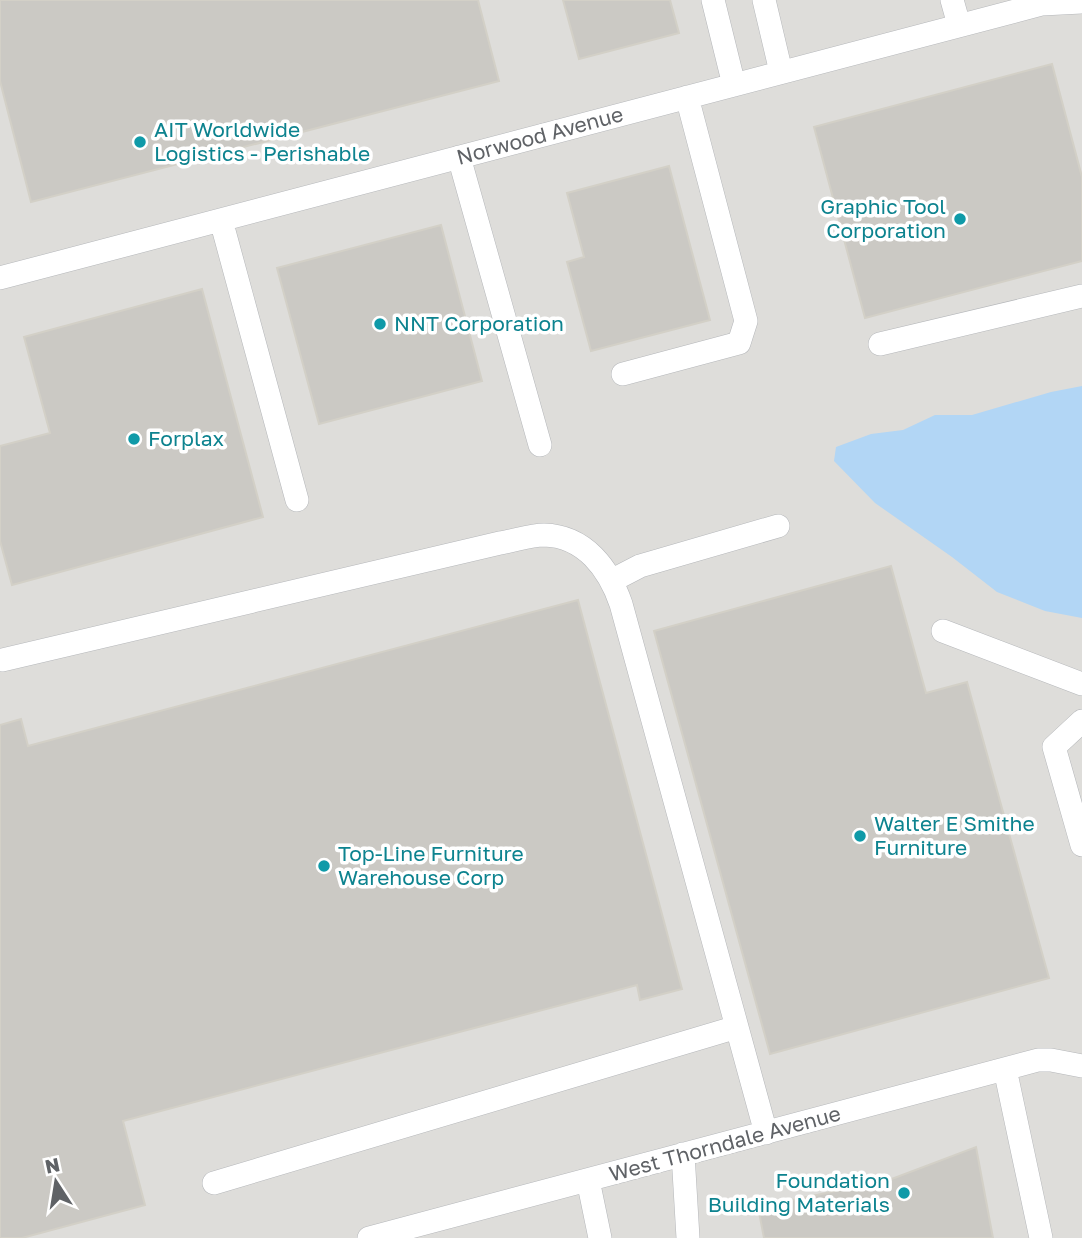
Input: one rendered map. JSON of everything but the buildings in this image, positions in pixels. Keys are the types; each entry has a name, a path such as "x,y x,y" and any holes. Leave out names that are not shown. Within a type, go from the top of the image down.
{"street":[{"path":"713,0 734,85"},
{"path":"764,0 781,72"},
{"path":"952,0 959,26"},
{"name":"Norwood Avenue","path":"2,270 221,220 1042,4 1082,2"},
{"path":"624,374 739,343 746,321 687,97"},
{"path":"460,157 540,445"},
{"path":"221,220 297,500"},
{"path":"880,344 1082,296"},
{"path":"613,580 640,566 778,526"},
{"path":"2,660 500,543 543,535 570,540 594,556 613,580 766,1133"},
{"path":"943,631 1082,684"},
{"path":"1082,721 1054,747 1082,845"},
{"path":"214,1182 737,1027"},
{"name":"West Thorndale Avenue","path":"369,1238 1038,1060 1082,1066"},
{"path":"1005,1069 1041,1238"},
{"path":"683,1154 688,1238"},
{"path":"589,1180 600,1238"}],"shaded area":[{"path":"0,0 1082,0 1082,1238 0,1238"}],"water":[{"path":"1082,386 1082,618 1045,611 997,592 875,503 834,461 836,447 871,434 903,430 935,415 972,415 1051,392"}],"place":[{"name":"AIT Worldwide Logistics - Perishable","path":"140,142"},
{"name":"Graphic Tool Corporation","path":"960,219"},
{"name":"NNT Corporation","path":"380,324"},
{"name":"Forplax","path":"134,439"},
{"name":"Walter E Smithe Furniture","path":"860,836"},
{"name":"Top-Line Furniture Warehouse Corp","path":"324,866"},
{"name":"Foundation Building Materials","path":"904,1193"}]}
